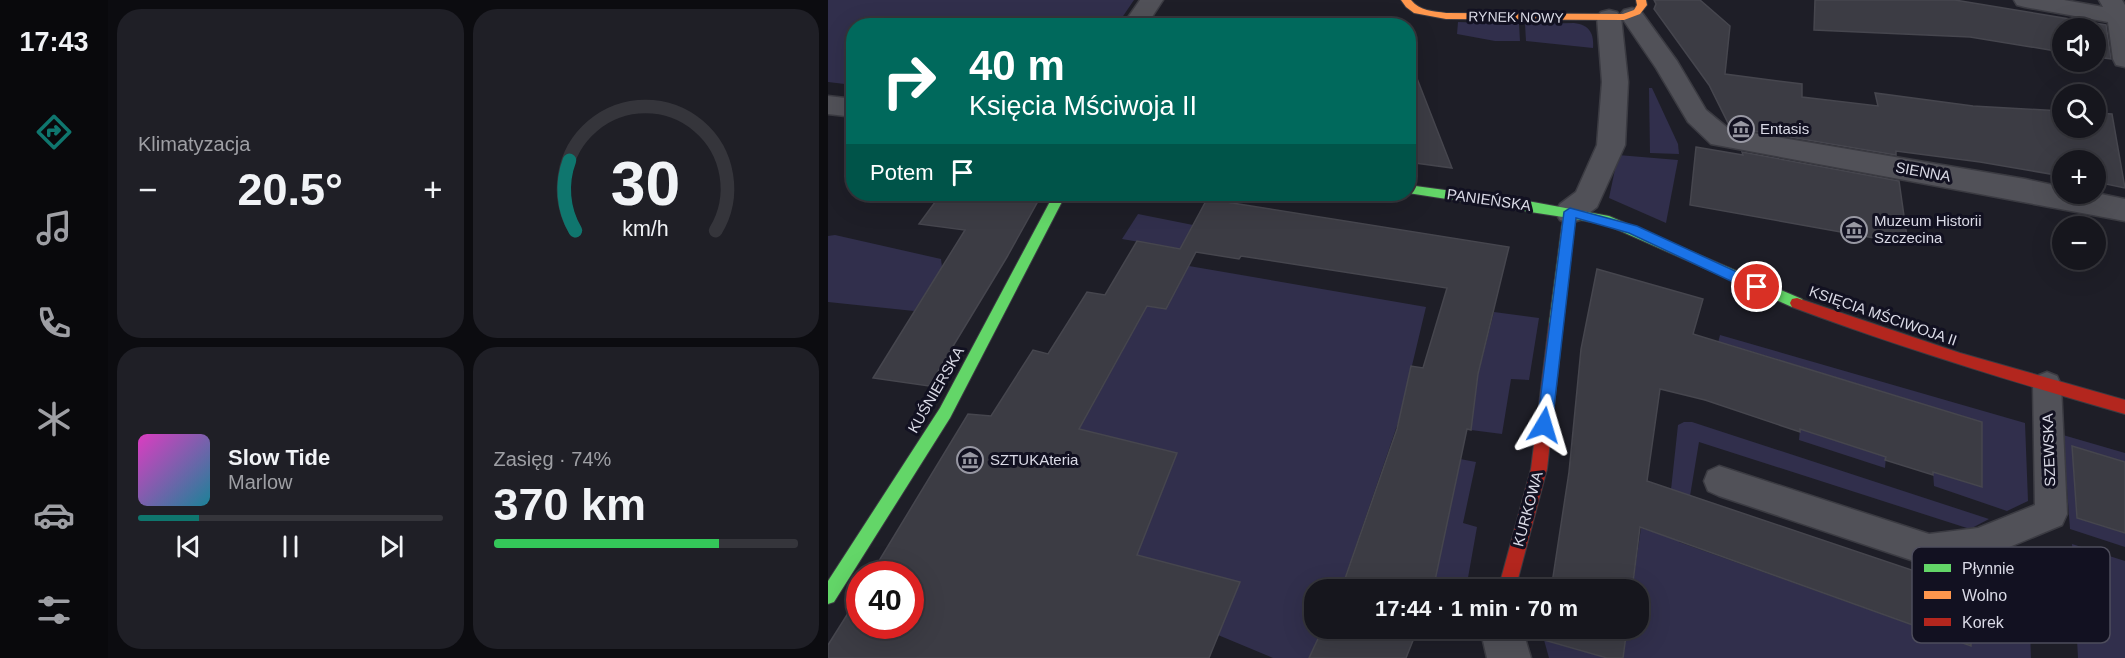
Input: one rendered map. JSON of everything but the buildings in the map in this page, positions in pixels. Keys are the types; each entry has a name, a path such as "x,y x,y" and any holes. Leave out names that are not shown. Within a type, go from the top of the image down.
{"street":[{"path":"1140,18 1152,0"},
{"name":"RYNEK NOWY","path":"1406,0 1408,5 1417,11 1446,16 1627,11"},
{"path":"2025,0 2118,11 2125,59"},
{"path":"1570,212 1587,199 1611,145 1615,82 1627,11"},
{"name":"SIENNA","path":"1627,11 1668,67 1697,116 1721,137 2003,186 2125,210"},
{"path":"828,105 846,107"},
{"name":"PANIEŃSKA","path":"1416,190 1570,212"},
{"name":"KUŚNIERSKA","path":"828,596 945,413 1056,201"},
{"name":"KSIĘCIA MŚCIWOJA II","path":"1570,212 1633,230 1773,294 1860,327 2125,407"},
{"name":"KURKOWA","path":"1509,579 1539,469 1570,212"},
{"path":"1504,639 1509,658"}],"lane":[{"name":"SZEWSKA","path":"1949,547 1978,544 2051,514 2047,385"},
{"name":"SZEWSKA","path":"1719,481 1923,547"}],"shaded area":[{"path":"828,0 1134,0 1122,18 846,18 846,84 828,82"},
{"path":"1458,22 1519,24 1520,41 1495,41 1457,34"},
{"path":"1574,23 1590,31 1593,48 1526,41 1525,24"},
{"path":"1649,88 1652,88 1678,144 1679,154 1650,153"},
{"path":"1618,155 1678,160 1666,223 1609,198"},
{"path":"1138,214 1193,225 1180,249 1122,239"},
{"path":"835,235 941,259 942,267 914,311 828,302 828,236"},
{"path":"1189,266 1426,307 1399,420 1344,579 1304,579 1304,639 1318,639 1309,658 1273,658 1218,635 1239,582 1137,555 1177,453 1073,428 1037,397 1091,408 1147,306 1166,309"},
{"path":"1494,312 1539,318 1529,380 1511,379 1502,434 1471,430 1478,374"},
{"path":"1720,335 2025,423 2028,501 2007,511 1934,486 1933,472 1982,487 1982,422 1727,344 1713,402 1703,400"},
{"path":"1684,422 1692,422 1989,519 1970,529 1699,442 1679,542 1912,625 1912,643 1963,643 1971,646 1971,643 2030,643 2031,658 1623,658 1626,639 1649,639 1649,579 1633,579 1641,528 1666,536 1678,425"},
{"path":"1800,429 1886,457 1885,468 1799,440"},
{"path":"2063,435 2125,453 2125,462 2072,446 2077,518 2125,533 2125,547 2070,529"},
{"path":"1460,459 1476,462 1463,523 1477,527 1468,579 1435,577"},
{"path":"2110,556 2125,561 2125,658 2078,658 2077,643 2110,643"},
{"path":"1544,640 1607,658 1549,658"}],"traffic: fast":[{"path":"1416,190 1533,206 1609,221 1797,303"},
{"path":"828,596 945,413 1056,201"},
{"path":"1556,324 1570,212"}],"traffic: slow":[{"path":"1406,0 1418,11 1446,16 1624,17 1637,12 1642,5 1641,0"}],"traffic: jam":[{"path":"1797,303 1960,359 2125,407"},
{"path":"1509,579 1539,469 1556,324"}],"place":[{"name":"Entasis","path":"1741,129"},
{"name":"Muzeum Historii Szczecina","path":"1854,230"},
{"name":"SZTUKAteria","path":"970,460"}],"route":[{"path":"1544,425 1570,212 1609,221 1633,230 1757,287"}]}
